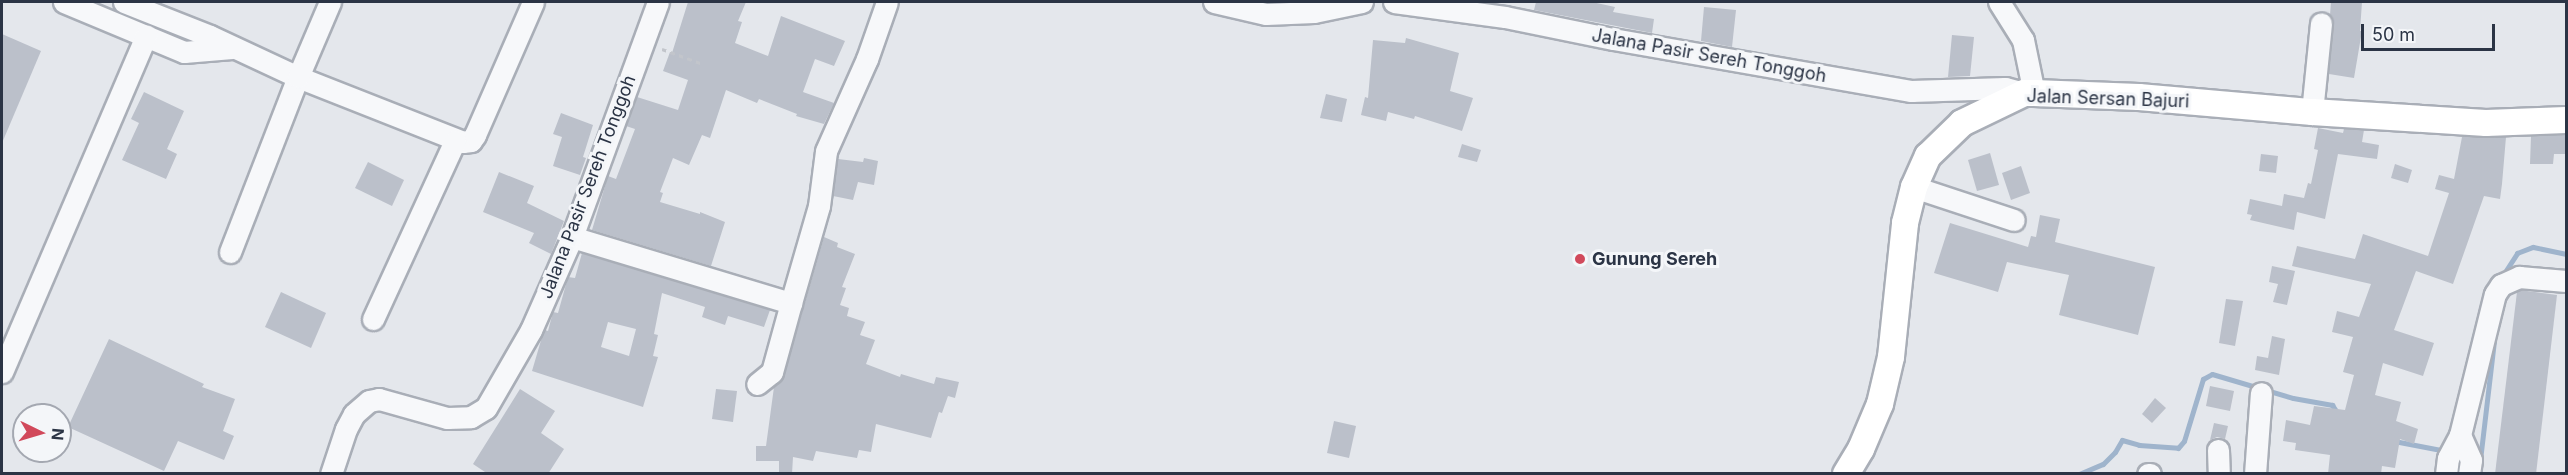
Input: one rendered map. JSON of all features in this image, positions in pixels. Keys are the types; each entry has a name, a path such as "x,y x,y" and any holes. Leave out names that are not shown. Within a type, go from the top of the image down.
{"main road":[{"name":"Jalan Sersan Bajuri","path":"1846,474 1861,449 1880,404 1891,357 1905,223 1914,187 1928,156 1962,123 2029,93 2139,97 2312,112 2486,123 2566,120"}],"street":[{"path":"64,2 184,52 232,48"},
{"path":"124,2 210,36 232,48 454,141 471,141 475,135 533,2"},
{"path":"230,252 298,76 330,2"},
{"name":"Jalana Pasir Sereh Tonggoh","path":"331,474 346,429 354,414 369,401 379,399 447,418 471,417 486,408 531,330 572,237 658,2"},
{"path":"756,384 772,372 819,206 826,151 867,59 886,2"},
{"path":"1214,2 1266,14 1314,12 1362,2"},
{"name":"Jalana Pasir Sereh Tonggoh","path":"1394,2 1505,17 1613,39 1888,88 1911,91 2005,88 2029,93"},
{"path":"1999,2 2023,40 2029,93"},
{"path":"2312,112 2320,23"},
{"path":"2,372 8,344 146,36"},
{"path":"374,319 454,141"},
{"path":"1914,187 2014,220"},
{"path":"572,237 791,303"},
{"path":"2460,435 2470,467 2447,466 2460,435 2491,304 2500,285 2519,277 2566,281"},
{"path":"2255,474 2261,393"},
{"path":"2218,450 2219,474"}],"path":[{"path":"644,42 703,64"}],"building":[{"path":"688,2 746,2 738,21 742,22 735,43 768,56 781,16 845,41 834,66 815,59 803,92 834,103 824,124 796,116 797,114 759,99 757,103 726,90 710,138 702,135 689,165 673,158 660,192 663,193 660,202 700,214 700,212 725,222 711,266 592,230 608,176 616,179 635,129 626,126 637,97 678,110 688,80 663,71 670,52 672,53"},
{"path":"1536,2 1592,2 1615,7 1613,12 1654,19 1652,33 1534,10"},
{"path":"2331,2 2362,2 2360,31 2362,31 2354,78 2329,74 2334,24 2330,15"},
{"path":"1704,7 1736,10 1732,47 1701,41"},
{"path":"2,34 41,51 2,143"},
{"path":"1952,35 1974,37 1970,76 1948,77"},
{"path":"1406,38 1459,53 1450,91 1473,98 1462,131 1415,116 1414,119 1388,112 1386,121 1361,115 1365,97 1368,98 1373,40 1405,43"},
{"path":"144,92 184,111 167,149 177,154 166,179 122,160 139,123 131,119"},
{"path":"1326,94 1347,99 1342,122 1320,118"},
{"path":"561,113 593,125 580,175 553,166 562,137 553,134"},
{"path":"2318,128 2343,133 2344,129 2364,130 2362,142 2379,145 2377,159 2338,154 2325,219 2297,212 2294,230 2250,220 2252,215 2247,214 2250,199 2282,206 2284,194 2304,198 2308,183 2311,184 2318,150 2314,149"},
{"path":"2566,135 2566,154 2554,154 2553,164 2530,164 2531,136"},
{"path":"2462,137 2506,137 2500,199 2484,196 2453,284 2416,271 2394,330 2434,343 2423,376 2383,363 2375,395 2401,402 2396,421 2418,429 2414,444 2400,439 2395,468 2382,466 2381,474 2328,474 2330,455 2295,450 2296,443 2283,441 2286,420 2310,425 2314,406 2345,410 2354,375 2343,372 2353,337 2332,332 2337,311 2359,317 2371,284 2292,266 2297,246 2355,259 2363,234 2428,256 2449,193 2435,189 2439,175 2454,179"},
{"path":"1462,144 1481,150 1477,162 1458,157"},
{"path":"1990,153 1999,185 1977,191 1968,160"},
{"path":"2261,154 2278,156 2276,173 2259,171"},
{"path":"864,158 878,161 874,185 858,182 853,200 833,196 838,159 863,162"},
{"path":"368,162 404,180 392,206 355,188"},
{"path":"2395,164 2412,170 2408,183 2391,178"},
{"path":"2021,166 2030,193 2011,200 2002,173"},
{"path":"499,172 534,186 527,203 564,221 551,254 529,243 534,233 483,212"},
{"path":"2040,215 2060,219 2055,242 2155,267 2138,335 2059,315 2069,275 2007,262 1998,292 1934,273 1950,223 2028,247 2031,236 2036,237"},
{"path":"824,237 838,243 837,247 855,254 842,287 846,288 840,305 849,308 847,316 865,322 860,335 875,340 866,364 900,377 901,374 934,384 936,377 959,382 955,398 948,396 942,413 939,412 931,438 876,424 871,452 859,450 857,458 816,451 813,461 793,457 792,474 779,474 779,461 756,461 756,446 766,446 774,387 784,375"},
{"path":"582,253 770,310 764,327 728,316 725,325 702,317 705,307 662,293 654,334 658,335 653,356 658,357 643,407 532,371 542,337 545,330 548,331 553,312 558,313 568,277 575,278","holes":["608,322 636,329 629,356 601,347"]},
{"path":"2272,266 2295,271 2287,305 2273,302 2278,284 2269,282"},
{"path":"2520,290 2557,295 2536,474 2495,474 2517,292"},
{"path":"281,292 326,313 311,348 265,327"},
{"path":"2226,299 2243,301 2235,346 2219,343"},
{"path":"2272,336 2285,339 2279,375 2255,370 2257,356 2268,358"},
{"path":"109,339 204,384 202,387 235,399 223,431 234,436 224,460 178,441 164,471 72,429 72,418"},
{"path":"2210,386 2234,391 2230,411 2206,406"},
{"path":"520,389 555,411 541,433 564,449 548,474 488,474 473,464"},
{"path":"716,389 737,391 733,422 712,419"},
{"path":"2155,398 2166,408 2152,423 2142,414"},
{"path":"1334,421 1356,426 1349,458 1327,453"},
{"path":"2214,423 2228,426 2225,439 2217,437 2210,440"}],"waterway":[{"path":"2501,278 2517,253 2533,247 2566,254"},
{"path":"2480,460 2494,341"},
{"path":"2079,474 2103,464 2115,452 2122,440 2139,445 2178,448 2184,441 2203,379 2212,374 2293,398 2332,405 2338,414"},
{"path":"2394,441 2446,451"}],"place":[{"name":"Gunung Sereh","path":"1580,259"}]}
